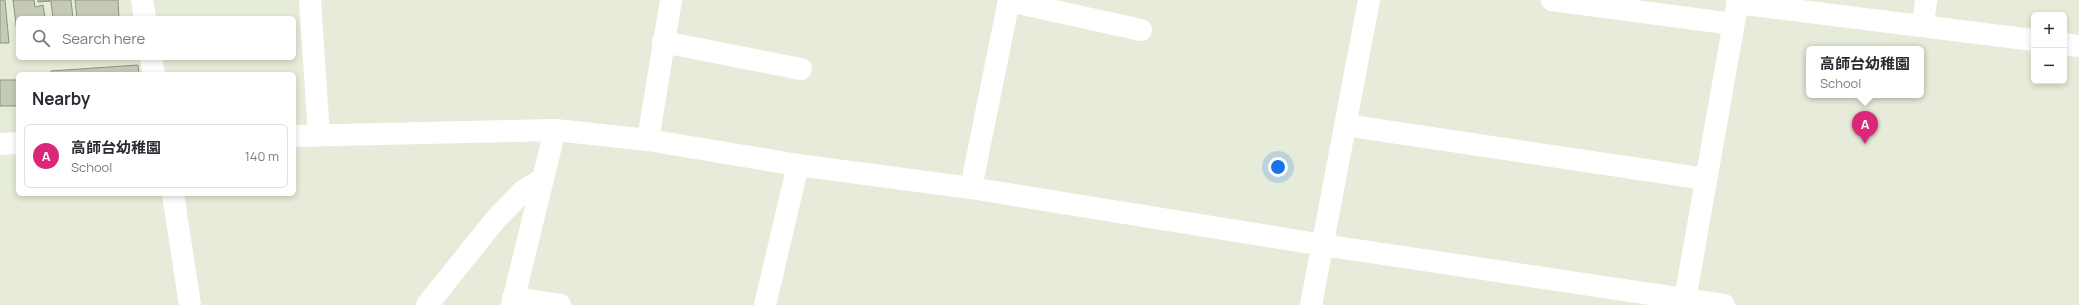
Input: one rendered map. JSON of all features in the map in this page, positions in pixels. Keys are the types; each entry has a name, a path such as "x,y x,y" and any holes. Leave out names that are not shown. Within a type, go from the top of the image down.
{"street":[{"path":"142,0 145,16"},
{"path":"310,0 319,135"},
{"path":"648,140 670,0"},
{"path":"971,188 1009,0 1141,30"},
{"path":"1311,305 1368,0"},
{"path":"1552,0 1733,24"},
{"path":"1923,26 1926,0"},
{"path":"1685,302 1738,2 2031,40"},
{"path":"663,42 801,69"},
{"path":"2067,44 2079,46"},
{"path":"151,60 154,72"},
{"path":"1345,125 1706,179"},
{"path":"555,130 512,302 560,305"},
{"path":"296,136 555,130 648,140 798,165 971,188 1685,302 1724,305"},
{"path":"0,144 16,143"},
{"path":"765,305 798,165"},
{"path":"427,305 496,219 523,191 543,179"},
{"path":"173,196 190,305"}],"building":[{"path":"0,0 5,0 9,43 0,43"},
{"path":"13,0 34,0 35,7 43,5 45,16 16,16 16,24"},
{"path":"38,0 71,0 73,16 53,16 51,1 38,2"},
{"path":"75,0 118,0 119,16 77,16"},
{"path":"138,65 139,72 51,72"},
{"path":"0,80 16,80 16,106 0,106"}],"place":[{"name":"高師台幼稚園","path":"1865,144"}]}
